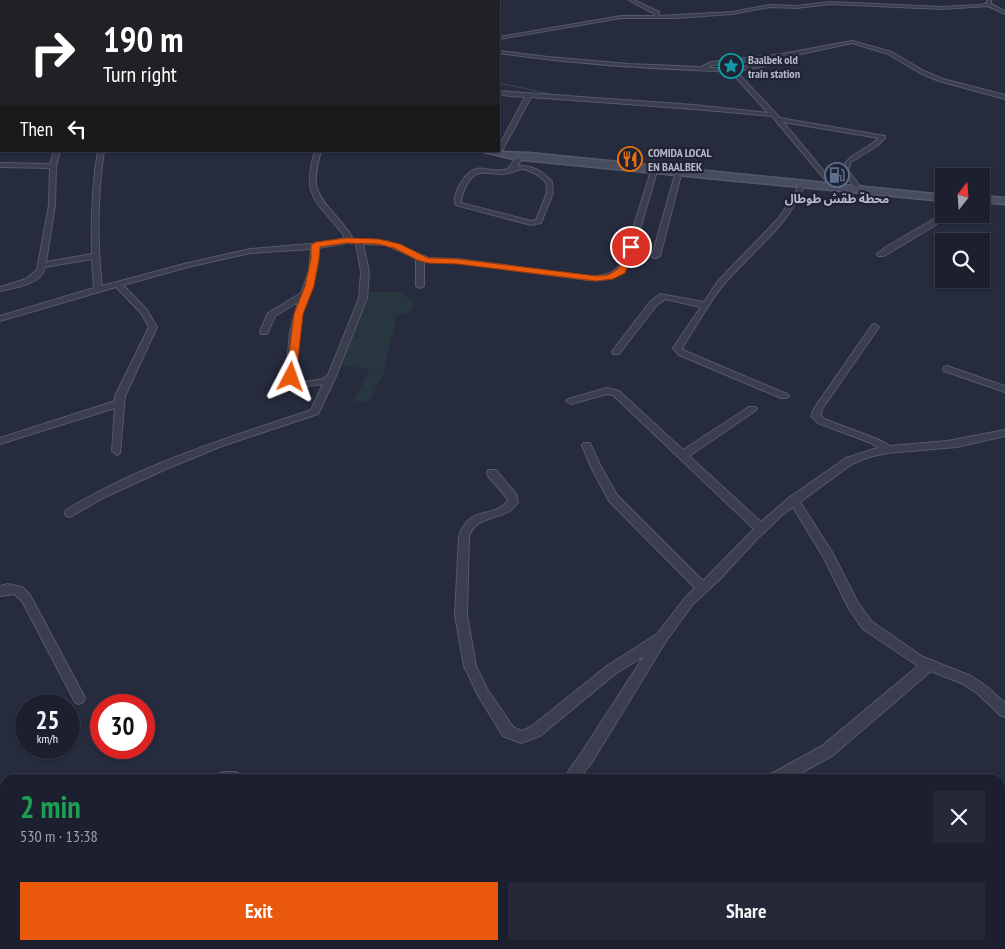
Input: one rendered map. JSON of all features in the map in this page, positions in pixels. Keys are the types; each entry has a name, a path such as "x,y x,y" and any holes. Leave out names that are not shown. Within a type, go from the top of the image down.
{"main road":[{"path":"500,149 935,195"},
{"path":"495,152 519,157 529,156 802,182 832,183"},
{"path":"990,202 1005,203"}],"street":[{"path":"631,0 657,14 657,16"},
{"path":"756,2 770,6"},
{"path":"500,38 620,17 676,17 732,13 770,6 796,7 830,4 942,8 988,2 1005,13"},
{"path":"703,68 711,64 782,56 851,42 890,53 922,72 949,83 1005,97"},
{"path":"500,52 618,65 732,70 763,65"},
{"path":"732,70 776,117 832,183"},
{"path":"500,93 694,107 776,117 883,138 848,161 845,170 854,186"},
{"path":"500,147 529,95"},
{"path":"0,289 32,279 41,271 52,205 53,166 57,152"},
{"path":"98,289 95,256 95,186 101,152"},
{"path":"318,152 312,171 311,187 315,196 346,233 348,237 346,240"},
{"path":"515,168 522,166 532,169 549,182 550,193 539,222 531,223 458,204 460,192 473,173 479,171 507,172 515,168 519,157"},
{"path":"0,165 53,166"},
{"path":"0,319 166,270 251,251 316,245 346,240 388,243 420,258 580,277 603,278 615,276 622,271 627,260 656,168"},
{"path":"656,256 680,171"},
{"path":"784,396 679,351 677,348 705,305 736,265 781,220 798,194 802,182"},
{"path":"881,254 900,241 935,223"},
{"path":"70,513 101,494 163,466 316,410 364,294 365,272 359,242"},
{"path":"316,245 313,269 298,314 291,377 298,379 304,385 326,381 332,375"},
{"path":"43,265 95,256"},
{"path":"420,258 420,286"},
{"path":"117,283 144,312 153,327 125,382 118,403 117,451"},
{"path":"264,332 270,315 306,294"},
{"path":"616,352 653,304 663,296 705,305"},
{"path":"875,327 818,409 816,416 821,420 874,441 887,449"},
{"path":"947,369 1005,389"},
{"path":"571,401 606,391 616,393 761,529"},
{"path":"0,441 118,403"},
{"path":"683,455 752,409"},
{"path":"574,774 587,757 662,637 689,601 761,529 794,500 860,455 887,449 952,444 1005,433"},
{"path":"586,444 598,472 613,498 703,589"},
{"path":"492,473 512,496 513,502 509,507 472,521 467,526 464,536 461,615 470,666 483,693 508,732 521,737 535,732 611,670 662,637"},
{"path":"794,500 828,555 862,620 913,658 967,680 982,690 1005,711"},
{"path":"0,591 10,588 17,590 26,598 77,694"},
{"path":"785,774 826,751 929,666"}],"shaded area":[{"path":"369,292 400,292 414,302 408,314 397,314 383,375 368,402 354,401 370,369 336,365"}],"waterway":[{"path":"500,83 555,95"}],"place":[{"name":"Baalbek old train station","path":"731,66"},
{"name":"COMIDA LOCAL EN BAALBEK","path":"630,159"},
{"name":"محطة طقش طوطال","path":"837,175"}],"route":[{"path":"291,377 298,314 310,286 316,245 346,240 359,242 378,241 397,246 428,260 458,261 596,278 619,274 627,260 631,247"}]}
